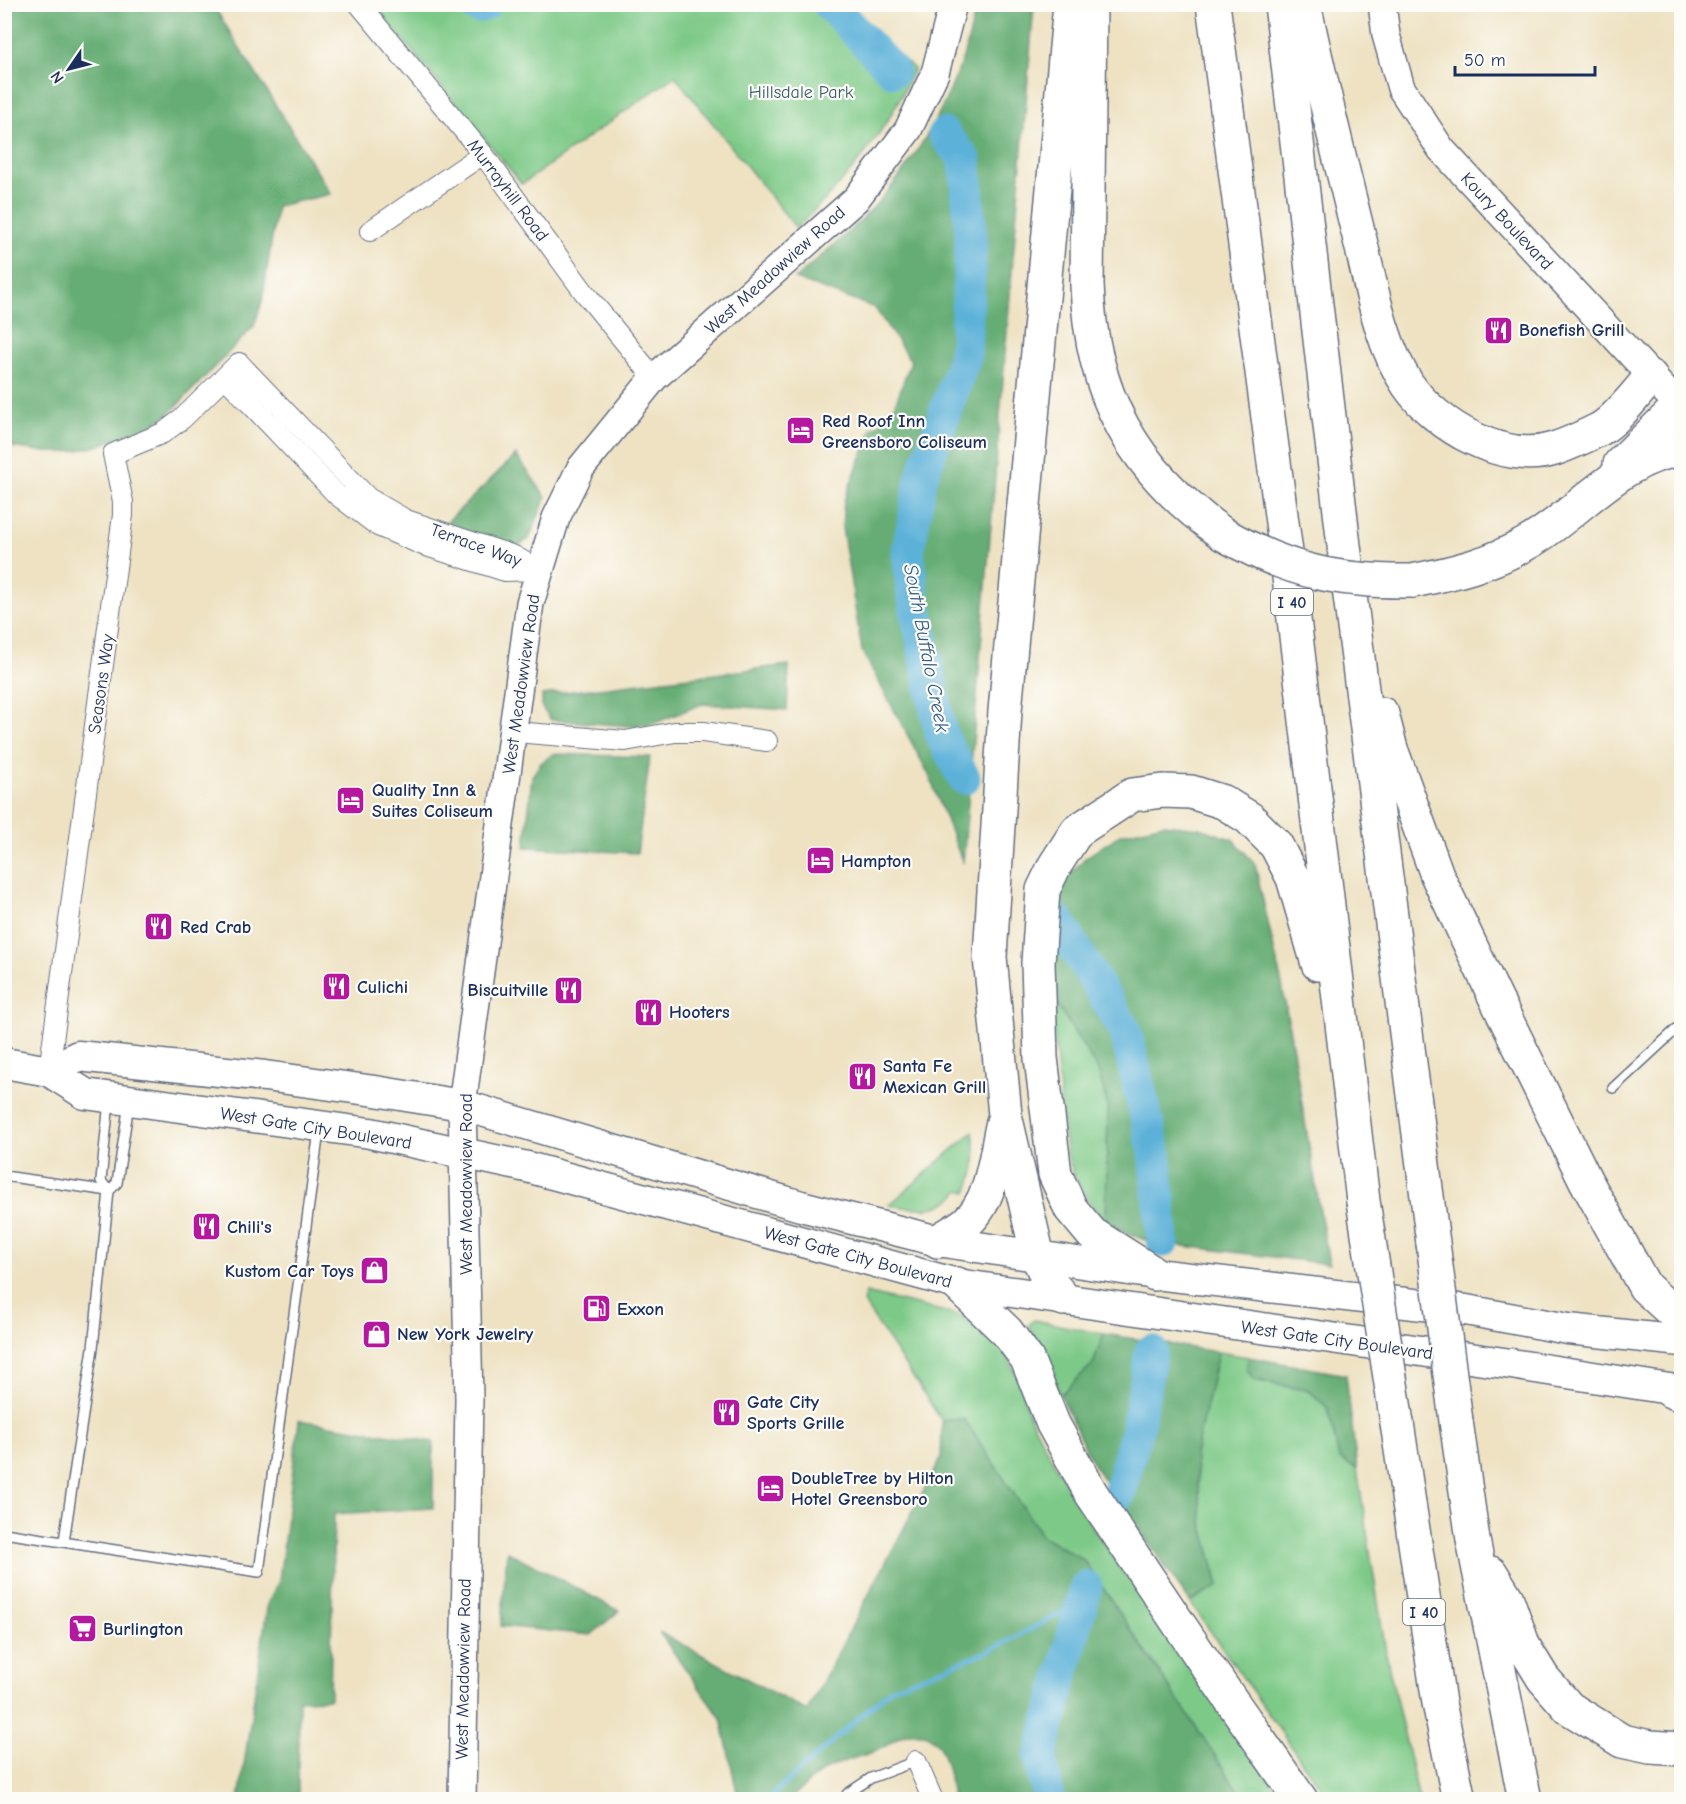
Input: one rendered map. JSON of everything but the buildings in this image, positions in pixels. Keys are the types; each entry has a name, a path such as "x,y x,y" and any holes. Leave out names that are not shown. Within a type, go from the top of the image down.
{"highway":[{"path":"1064,1299 1048,1280 1038,1257 1005,1115 990,957 1005,711 1070,4"},
{"path":"1090,4 1087,285 1089,327 1101,380 1120,423 1145,461 1192,512 1223,534 1277,562 1322,574 1369,581 1412,580 1461,572 1493,561 1532,541 1634,467 1655,456 1682,450"},
{"name":"I 40","path":"1213,4 1287,561 1362,1188 1439,1703 1459,1800"},
{"path":"1281,4 1348,580 1456,1421 1473,1540 1525,1800"},
{"path":"1304,4 1324,99 1371,284 1388,344 1408,386 1438,417 1468,438 1498,448 1525,451 1553,450 1602,428 1651,377"},
{"path":"1591,496 1680,408"},
{"path":"1348,580 1391,749 1437,875 1586,1181 1645,1287 1682,1321"},
{"path":"1155,1274 1092,1234 1071,1209 1055,1174 1041,1058 1038,963 1043,890 1077,831 1132,795 1163,791 1191,792 1223,802 1249,818 1276,845 1293,878 1304,910 1338,1040 1362,1188"},
{"path":"938,1241 967,1222 981,1205 988,1187 1005,1115"},
{"path":"957,1284 1007,1332 1027,1359 1053,1424 1091,1493 1203,1660 1301,1800"},
{"path":"1473,1540 1507,1599 1524,1647 1544,1678 1569,1708 1622,1740 1650,1747 1682,1749"}],"main road":[{"name":"West Gate City Boulevard","path":"49,1071 78,1056 266,1076 462,1106 801,1206 938,1241 1155,1274 1466,1310 1568,1329 1682,1341"},
{"name":"West Gate City Boulevard","path":"4,1063 49,1071 85,1094 370,1132 527,1167 957,1284 1511,1364 1678,1393"}],"street":[{"name":"Murrayhill Road","path":"358,4 483,154 590,300 654,378"},
{"name":"West Meadowview Road","path":"462,1800 469,1399 462,1106 530,603 538,570 556,518 580,468 654,378 856,199 908,130 934,73 953,4"},
{"name":"Koury Boulevard","path":"1382,4 1386,35 1401,88 1438,144 1680,408"},
{"path":"370,231 483,154"},
{"name":"Seasons Way","path":"49,1071 123,515 123,502 113,454 163,433 182,419 239,363"},
{"name":"Terrace Way","path":"239,363 368,498 406,520 514,556 538,570"},
{"name":"Terrace Way","path":"225,376 337,495 378,526 423,545 505,571 538,570"},
{"path":"514,732 625,741 675,732 703,732 767,741"},
{"path":"916,1761 933,1800"}],"lane":[{"path":"1613,1088 1682,1024"},
{"path":"109,1191 101,1181 119,1100"},
{"path":"63,1541 93,1348 109,1191 117,1183 119,1100"},
{"path":"4,1533 259,1572 320,1125"},
{"path":"4,1176 109,1191"},
{"path":"847,1794 871,1778 916,1761"}],"green space":[{"path":"5,4 213,5 331,194 277,206 262,302 254,326 169,414 148,427 94,447 67,452 45,452 5,446"},
{"name":"Hillsdale Park","path":"374,5 845,5 914,69 891,114 864,155 832,192 796,228 675,76 522,184"},
{"path":"976,5 1034,5 963,863 928,773 862,651 842,527 844,501 872,429 891,416 911,361 875,308 795,279 870,211 907,166 938,115 951,88 962,61"},
{"path":"516,455 546,497 529,539 518,546 444,525"},
{"path":"789,665 787,710 702,704 650,725 631,726 551,720 542,708 542,695"},
{"path":"553,754 650,757 637,853 525,847 532,776 541,763"},
{"path":"1163,824 1200,828 1234,840 1255,864 1282,985 1329,1264 1151,1242 1129,1234 1106,1221 1108,1107 1098,1070 1050,993 1055,889 1085,858 1121,834"},
{"path":"1050,993 1098,1070 1108,1107 1106,1221 1092,1206 1082,1190 1066,1152"},
{"path":"973,1132 975,1163 967,1192 960,1190 945,1203 936,1207 919,1209 889,1205"},
{"path":"866,1293 958,1315 998,1335 1021,1385 1029,1415 1057,1469 1093,1528 1283,1799 1244,1799 1085,1561 1042,1536 964,1419 942,1421 863,1302"},
{"path":"1034,1320 1104,1334 1093,1364 1060,1395 1029,1325"},
{"path":"1104,1334 1218,1352 1195,1454 1202,1523 1219,1586 1190,1602 1093,1464 1060,1395 1093,1364"},
{"path":"1218,1352 1248,1357 1247,1370 1254,1380 1309,1391 1328,1408 1339,1458 1357,1469 1387,1659 1419,1799 1328,1799 1190,1602 1219,1586 1202,1523 1195,1454"},
{"path":"1248,1357 1346,1375 1357,1469 1339,1458 1328,1408 1310,1391 1254,1380 1247,1370"},
{"path":"964,1419 1042,1536 1085,1561 1244,1799 952,1799 942,1753 929,1736 919,1733 902,1735 878,1750 828,1768 790,1799 727,1799 737,1792 721,1718 659,1632 807,1711 941,1458 942,1421"},
{"path":"299,1420 433,1442 433,1508 334,1514 330,1699 299,1700 298,1799 239,1799 268,1602 279,1581"},
{"path":"507,1551 619,1611 591,1635 501,1626"}],"waterway":[{"name":"South Buffalo Creek","path":"473,4 477,7 486,4"},
{"name":"South Buffalo Creek","path":"829,4 893,71"},
{"name":"South Buffalo Creek","path":"944,134 965,160 971,237 965,356 921,479 908,552 912,590 941,734 964,778"},
{"name":"South Buffalo Creek","path":"1059,922 1125,1030 1155,1153 1163,1241"},
{"name":"South Buffalo Creek","path":"1119,1494 1137,1429 1151,1351"},
{"name":"South Buffalo Creek","path":"1049,1800 1040,1758 1086,1587"},
{"path":"767,1800 892,1688 989,1651 1082,1602"}],"place":[{"name":"Bonefish Grill","path":"1498,330"},
{"name":"Red Roof Inn Greensboro Coliseum","path":"801,431"},
{"name":"Quality Inn & Suites Coliseum","path":"351,800"},
{"name":"Hampton","path":"820,861"},
{"name":"Red Crab","path":"159,927"},
{"name":"Culichi","path":"336,987"},
{"name":"Biscuitville","path":"569,990"},
{"name":"Hooters","path":"648,1012"},
{"name":"Santa Fe Mexican Grill","path":"862,1076"},
{"name":"Chili's","path":"206,1227"},
{"name":"Kustom Car Toys","path":"375,1271"},
{"name":"Exxon","path":"596,1309"},
{"name":"New York Jewelry","path":"376,1334"},
{"name":"Gate City Sports Grille","path":"726,1412"},
{"name":"DoubleTree by Hilton Hotel Greensboro","path":"770,1488"},
{"name":"Burlington","path":"82,1629"}]}
